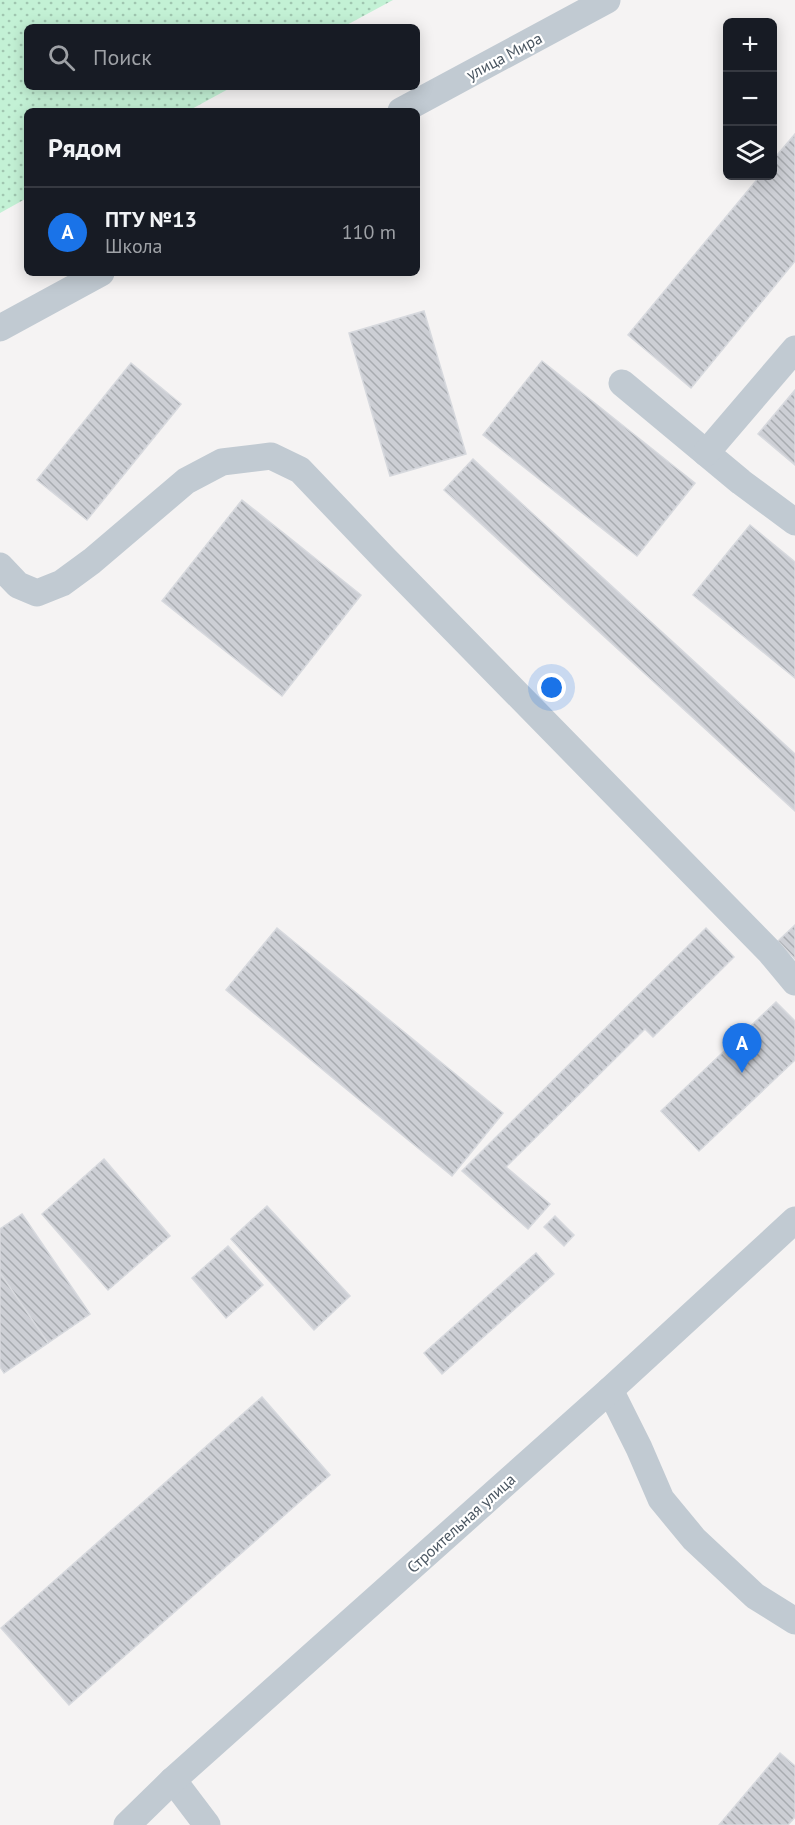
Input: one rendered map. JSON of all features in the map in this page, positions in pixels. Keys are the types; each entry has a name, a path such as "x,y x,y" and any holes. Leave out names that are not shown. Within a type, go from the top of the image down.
{"street":[{"name":"улица Мира","path":"407,108 607,0"},
{"path":"0,328 95,276"},
{"path":"706,453 795,349"},
{"path":"622,383 706,453 795,522"},
{"path":"0,566 18,585 37,593 62,583 92,561 186,481 222,462 271,456 300,470 770,952 795,982"},
{"name":"Строительная улица","path":"127,1825 173,1780 610,1390 795,1220"},
{"path":"610,1390 661,1499 694,1539 755,1596 795,1621"},
{"path":"173,1780 207,1825"}],"green space":[{"path":"0,0 393,0 349,24 24,24 24,90 226,90 194,108 24,108 24,200 0,213"}],"building":[{"path":"795,134 795,261 691,388 628,335 757,180 777,180 777,155"},
{"path":"424,311 466,454 390,476 349,333"},
{"path":"542,361 695,483 637,556 483,435"},
{"path":"131,363 181,404 87,520 37,480"},
{"path":"795,390 795,465 758,434"},
{"path":"473,459 795,754 795,811 444,490"},
{"path":"242,500 361,595 282,696 162,601"},
{"path":"750,525 795,562 795,678 693,595"},
{"path":"795,925 795,959 778,941"},
{"path":"277,928 503,1113 452,1176 226,990"},
{"path":"706,928 734,957 653,1037 645,1029 506,1167 550,1204 528,1229 462,1171"},
{"path":"776,1002 795,1021 795,1060 699,1151 661,1111"},
{"path":"104,1159 170,1236 108,1290 42,1214"},
{"path":"267,1206 350,1296 314,1330 231,1239"},
{"path":"22,1214 90,1314 48,1343 0,1273 0,1229"},
{"path":"555,1216 574,1235 564,1246 544,1227"},
{"path":"228,1246 263,1285 226,1318 192,1278"},
{"path":"536,1253 554,1274 442,1374 424,1353"},
{"path":"0,1273 48,1343 4,1373 0,1367"},
{"path":"262,1397 330,1475 69,1705 1,1628"},
{"path":"780,1753 795,1766 795,1817 788,1825 719,1825"}],"place":[{"name":"ПТУ №13","path":"742,1073"}]}
